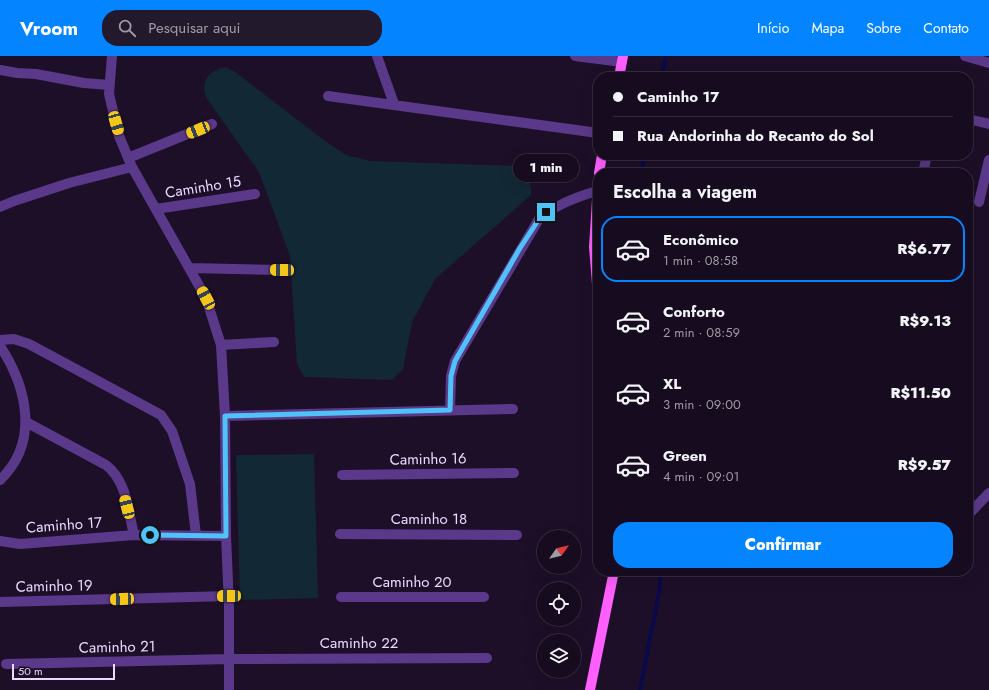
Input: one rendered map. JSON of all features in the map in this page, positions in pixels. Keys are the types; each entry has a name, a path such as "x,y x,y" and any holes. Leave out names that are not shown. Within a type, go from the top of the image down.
{"main road":[{"path":"620,72 623,59"},
{"path":"590,690 613,576"}],"street":[{"path":"112,56 109,85 112,110 119,136 130,163 206,298 221,345 225,416 230,690"},
{"path":"377,56 394,104"},
{"path":"576,56 623,59"},
{"path":"965,56 989,62"},
{"path":"0,70 36,74 84,83 109,85"},
{"path":"328,96 593,132"},
{"path":"973,120 989,124"},
{"path":"0,207 130,163 212,124"},
{"path":"979,202 989,160"},
{"path":"450,410 451,376 455,361 539,219 546,212 593,190"},
{"name":"Caminho 15","path":"156,209 255,194"},
{"path":"190,268 282,270"},
{"path":"0,340 14,339 29,344 160,415 172,431 190,484 196,535"},
{"path":"221,345 274,342"},
{"path":"0,346 13,367 20,385 26,422 25,438 21,450 13,466 0,480"},
{"path":"225,416 513,409"},
{"path":"26,422 113,470 121,483 134,535"},
{"name":"Caminho 16","path":"342,475 514,473"},
{"path":"973,510 989,493"},
{"name":"Caminho 18","path":"340,534 517,535"},
{"name":"Caminho 17","path":"0,541 20,544 134,535 226,536"},
{"name":"Caminho 19","path":"0,602 229,596"},
{"name":"Caminho 20","path":"341,597 484,596"},
{"name":"Caminho 22","path":"230,659 488,658"},
{"name":"Caminho 21","path":"6,664 230,659"}],"shaded area":[{"path":"221,68 227,68 234,71 325,141 346,155 370,161 516,166 528,178 531,186 531,195 435,279 412,322 403,369 392,380 304,377 297,364 290,256 259,172 207,99 205,94 204,84 208,76"},
{"path":"314,454 318,598 240,600 236,455"}],"waterway":[{"path":"662,72 666,56"},
{"path":"642,168 644,160"},
{"path":"640,690 659,593 661,576"}],"route":[{"path":"150,535 226,536 225,416 450,410 452,367 520,248 539,219 546,212"}]}
